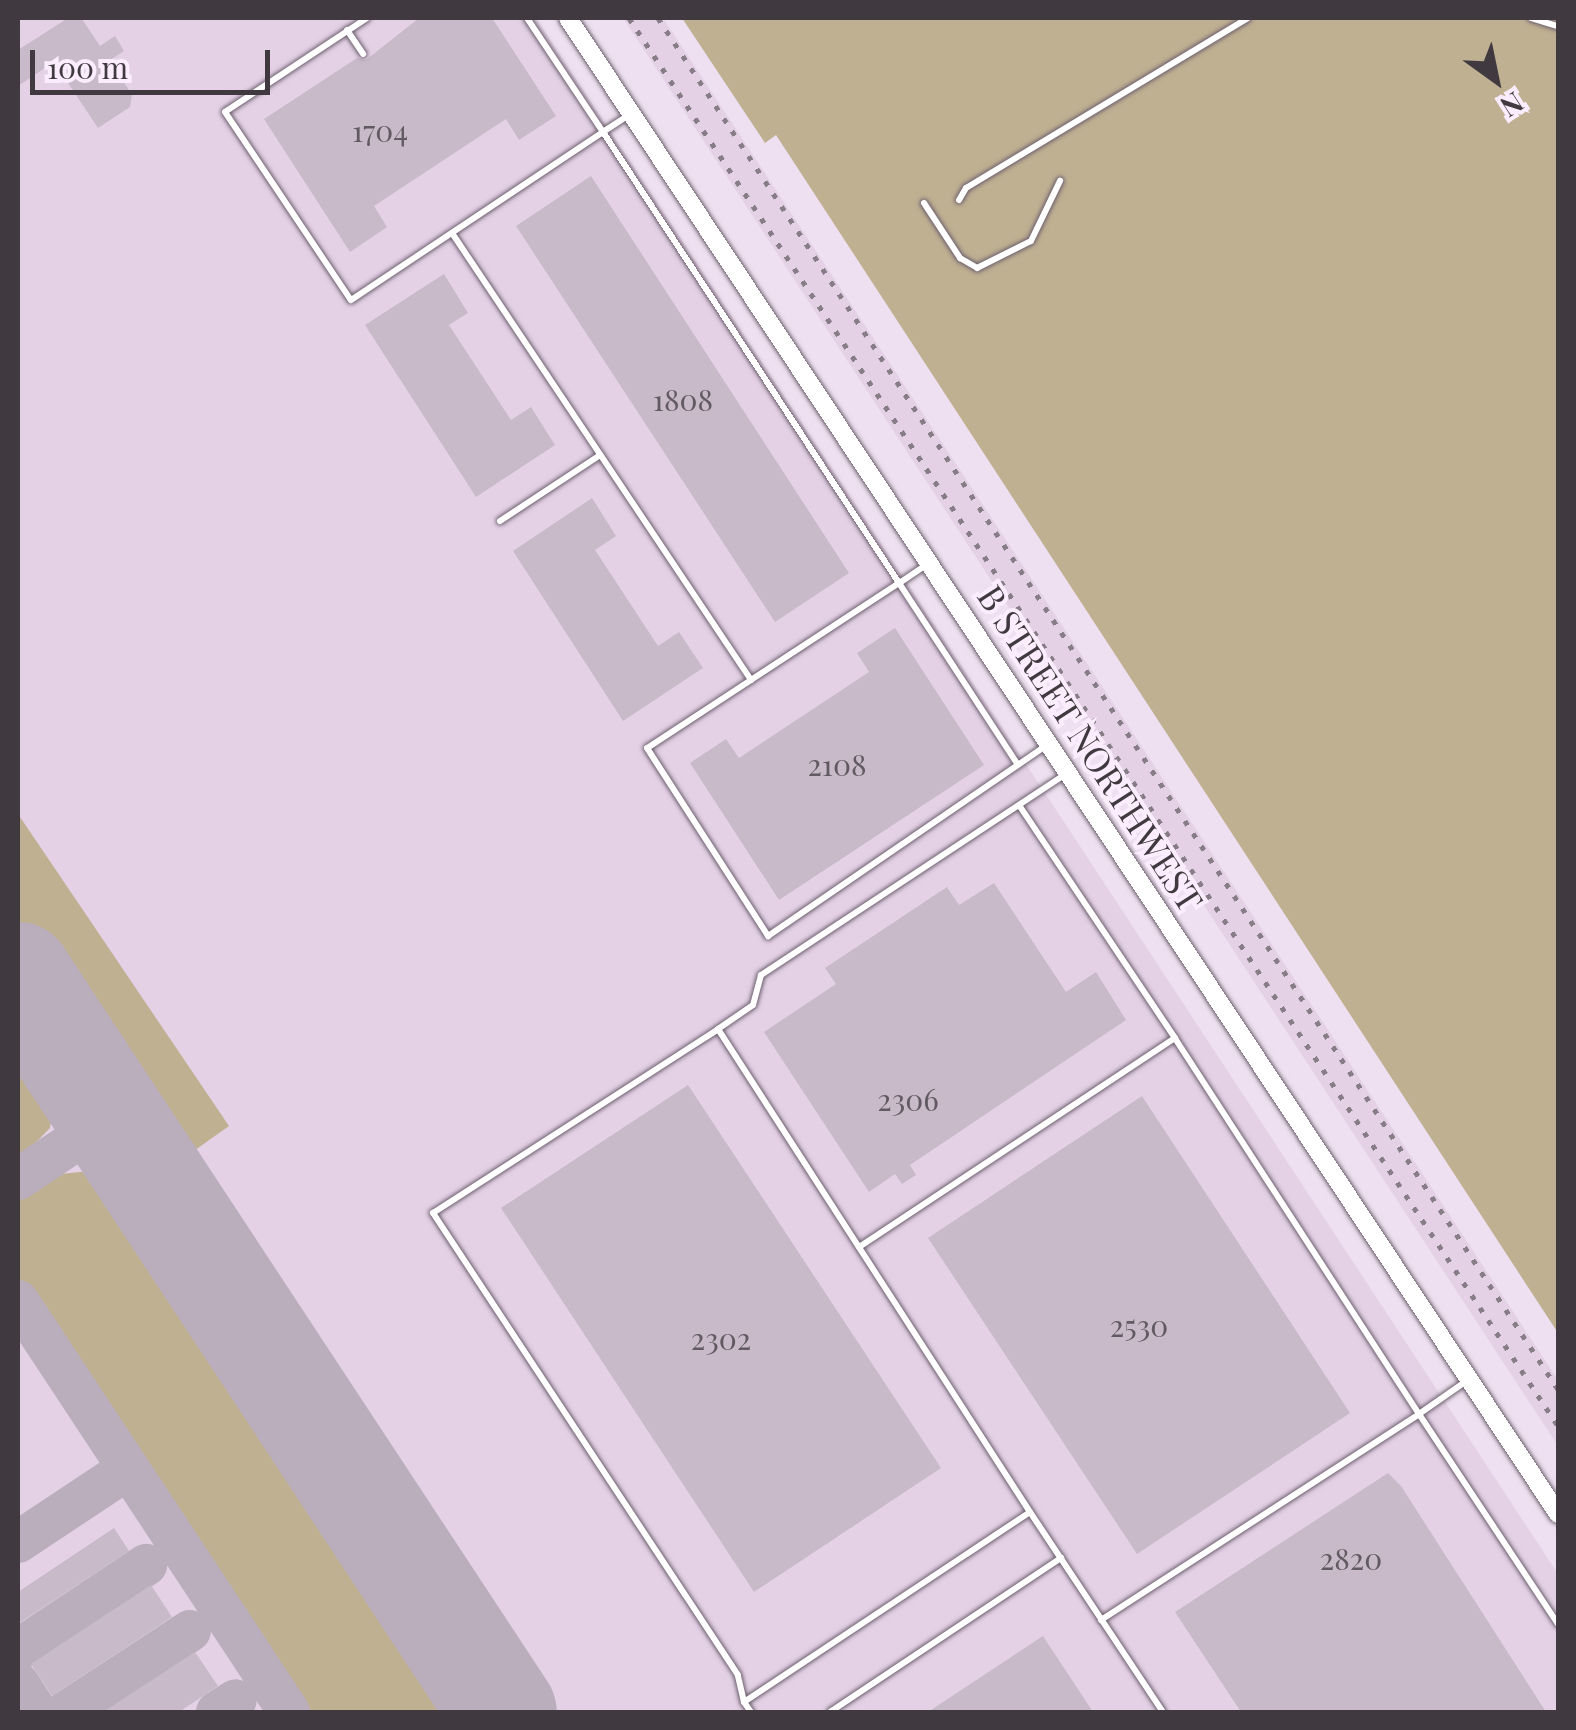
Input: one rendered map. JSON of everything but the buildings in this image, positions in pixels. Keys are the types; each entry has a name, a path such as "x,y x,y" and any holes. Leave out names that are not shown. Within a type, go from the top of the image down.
{"street":[{"name":"B STREET NORTHWEST","path":"568,18 1558,1514"}],"lane":[{"path":"367,18 225,112 351,300 632,113"},
{"path":"527,18 1018,765"},
{"path":"959,200 966,188 1248,18"},
{"path":"1531,18 1558,26"},
{"path":"347,30 363,54"},
{"path":"924,203 960,258 977,268 1031,241 1060,180"},
{"path":"452,234 750,680"},
{"path":"500,522 600,455"},
{"path":"930,563 646,748 768,936 1049,744"},
{"path":"751,1712 744,1702 738,1674 432,1214 753,1006 760,974 1068,773"},
{"path":"1019,805 1558,1624"},
{"path":"718,1030 1162,1712"},
{"path":"859,1247 1175,1038"},
{"path":"1102,1620 1469,1379"},
{"path":"744,1702 1030,1512"},
{"path":"830,1712 1060,1558"}],"shaded area":[{"path":"18,18 536,18 1558,1574 1558,1712 18,1712"},
{"path":"623,18 663,18 1558,1380 1558,1446"},
{"path":"682,18 1558,18 1558,1333 776,135 765,143"},
{"path":"18,814 229,1126 174,1165 18,932"},
{"path":"18,1033 46,1075 53,1107 50,1128 18,1161"},
{"path":"90,1171 115,1181 457,1712 307,1712 18,1280 18,1196 60,1174"}],"taxiway":[{"path":"18,1179 111,1117"},
{"path":"18,1301 289,1712"},
{"path":"18,1542 128,1469"},
{"path":"18,1650 146,1565"},
{"path":"66,1712 190,1631"},
{"path":"18,1683 37,1712"},
{"path":"217,1712 236,1700"}],"runway":[{"path":"18,976 503,1712"}],"railway":[{"path":"629,18 1558,1426"},
{"path":"658,18 1558,1389"}]}
